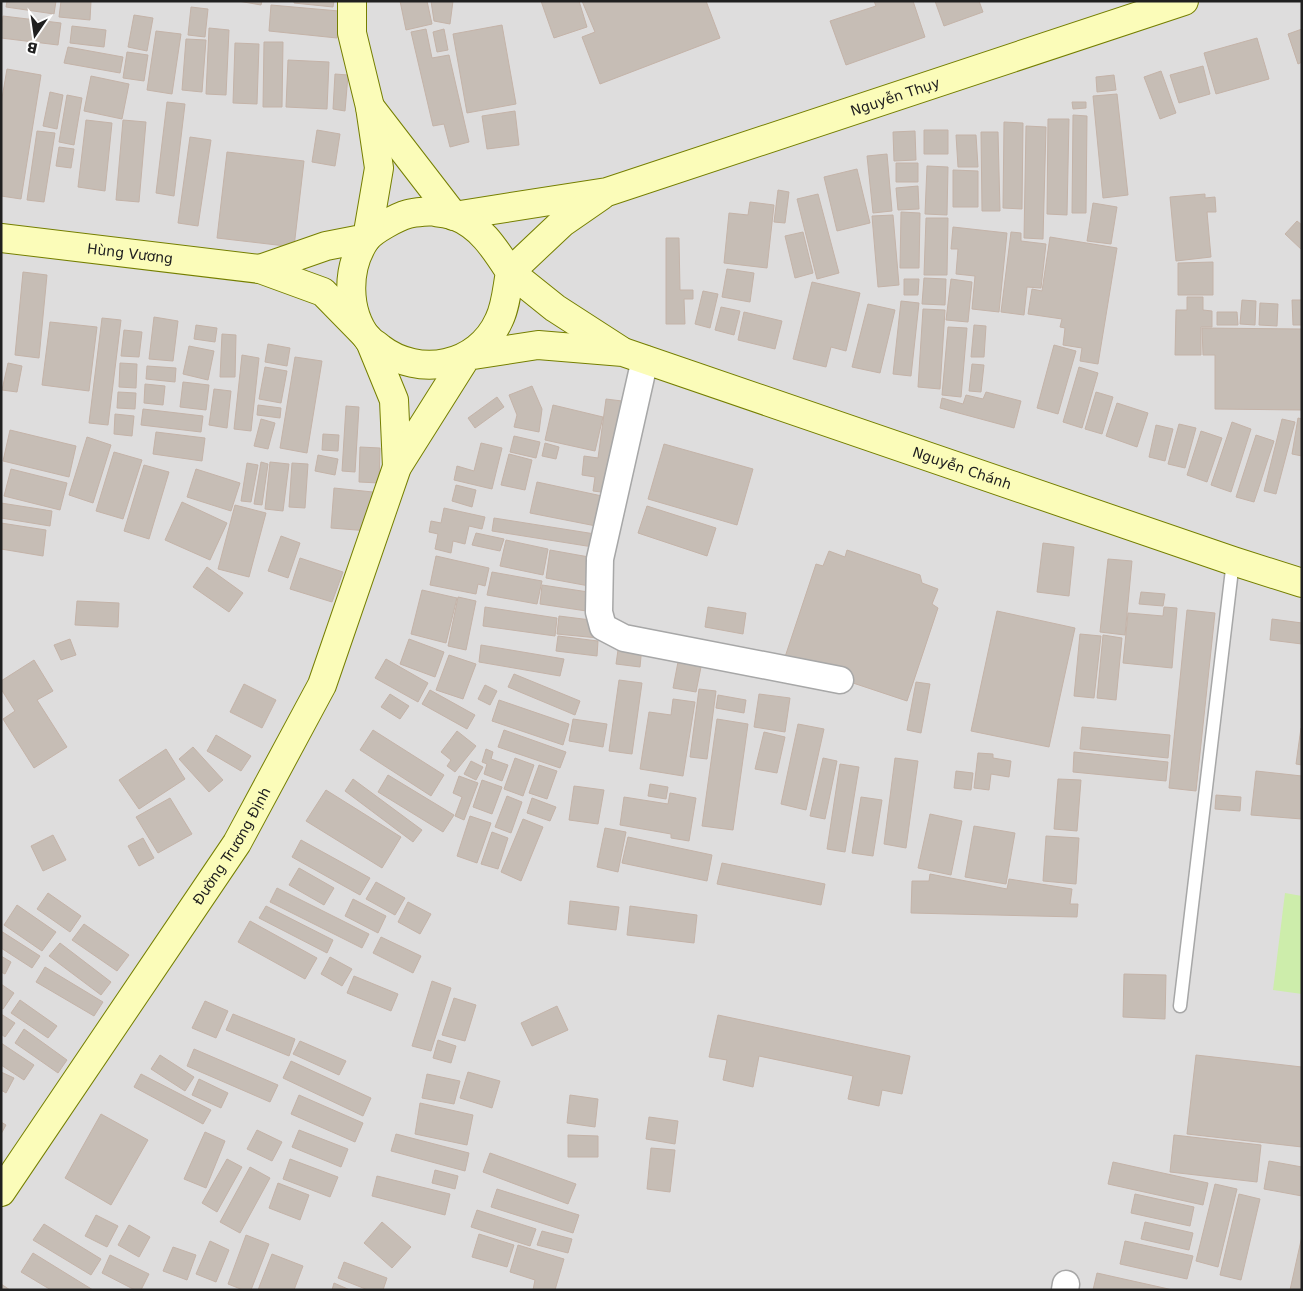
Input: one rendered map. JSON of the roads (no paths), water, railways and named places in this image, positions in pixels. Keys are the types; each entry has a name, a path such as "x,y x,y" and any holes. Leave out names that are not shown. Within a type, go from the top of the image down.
{"street":[{"path":"352,1 352,33 370,107 379,168 366,238 355,263 350,291 356,317 369,340"},
{"name":"Nguyễn Thụy","path":"607,192 1184,1"},
{"path":"370,107 454,216"},
{"path":"454,216 607,192"},
{"path":"467,356 485,342 499,320 510,272 562,223 607,192"},
{"path":"260,269 326,246 366,238 386,224 407,214 431,211 454,216 477,228 494,247 510,272 555,308 634,355"},
{"name":"Hùng Vương","path":"1,238 260,269"},
{"path":"260,269 323,292 369,340 391,356 415,365 441,365 467,356 538,345 634,355"},
{"name":"Đường Trương Định","path":"369,340 394,400 397,467"},
{"path":"634,355 600,559 599,612 603,626 624,638 840,680"},
{"name":"Nguyễn Chánh","path":"634,355 1302,583"},
{"name":"Đường Trương Định","path":"4,1182 237,843 322,685 397,467 467,356"}],"lane":[{"path":"1180,1006 1233,561"}]}
